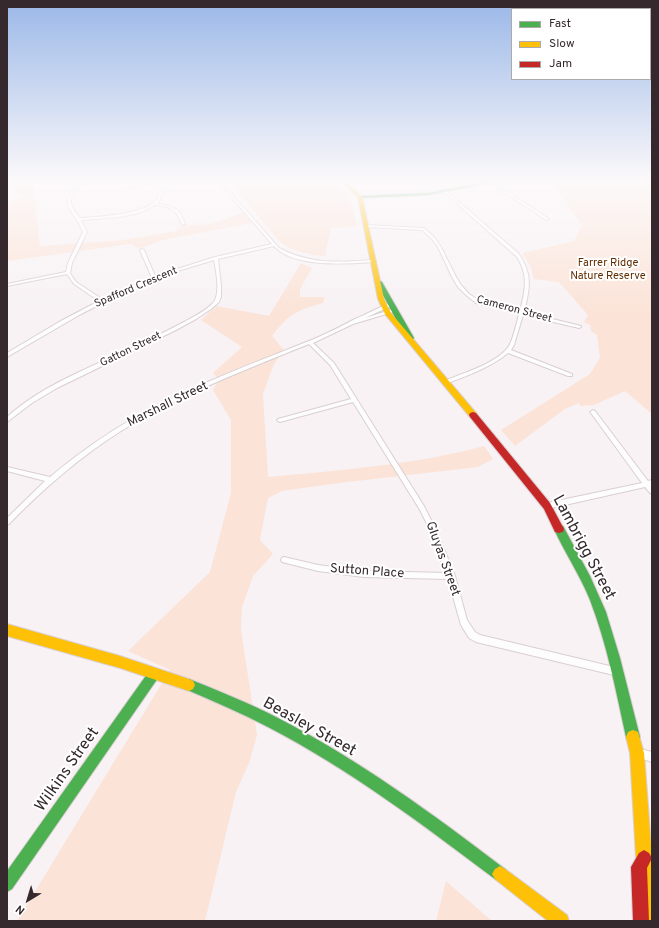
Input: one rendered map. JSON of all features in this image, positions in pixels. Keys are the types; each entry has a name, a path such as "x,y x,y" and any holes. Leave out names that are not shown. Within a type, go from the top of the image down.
{"street":[{"path":"68,273 70,264 85,232 82,226"},
{"path":"258,226 274,245 283,252 308,261 335,263 374,261"},
{"name":"Lambrigg Street","path":"366,226 379,282 389,309 407,330 411,340 546,506 585,576 600,612 618,672 637,753 644,858 650,872 652,914"},
{"name":"Cameron Street","path":"372,226 423,229 443,252 454,280 465,294 478,302 579,327"},
{"path":"446,382 491,362 509,351 527,290 527,277 521,260 506,243 486,226"},
{"name":"Spafford Crescent","path":"7,355 102,301 154,278 216,258 274,245"},
{"path":"142,250 154,278"},
{"name":"Gatton Street","path":"7,420 33,399 72,378 191,320 212,307 217,301 219,294 216,258"},
{"path":"7,285 68,273"},
{"path":"68,273 81,288 102,301"},
{"name":"Marshall Street","path":"7,522 51,480 80,456 136,420 160,407 389,309"},
{"name":"Gluyas Street","path":"309,342 332,364 422,508 434,532 451,576 464,622 472,635 618,672"},
{"path":"509,351 570,375"},
{"path":"280,420 355,400"},
{"path":"593,412 649,483 652,491"},
{"path":"7,469 51,480"},
{"path":"546,506 649,483"},
{"name":"Sutton Place","path":"284,560 318,568 364,574 451,576"},
{"name":"Beasley Street","path":"7,630 154,674 206,692 232,703 315,746 369,779 454,837 561,921"},
{"name":"Wilkins Street","path":"7,884 154,674"},
{"path":"637,753 652,757"},
{"name":"Lambrigg Street","path":"641,921 639,867 644,858"}],"green space":[{"path":"7,226 38,226 40,246 124,240 176,231 178,228 183,226 235,226 163,240 144,247 137,248 131,244 7,261"},
{"path":"267,226 353,226 331,228 325,256 296,250 280,242"},
{"name":"Farrer Ridge Nature Reserve","path":"581,226 652,226 652,414 625,391 594,405 580,406 579,403 565,409 515,446 501,430 590,374 600,358 597,335 591,331 590,325 584,322 588,315 559,282 534,279 530,265 522,253 574,241"},
{"path":"301,263 312,268 300,289 300,297 325,297 323,303 306,308 294,314 284,322 272,336 284,350 274,364 263,394 268,477 404,462 431,458 484,446 493,459 478,467 282,491 268,498 260,540 273,554 253,576 242,607 241,630 257,735 249,763 236,792 205,921 17,921 170,670 128,651 210,572 231,493 231,420 213,390 219,379 213,373 242,347 201,320 216,306 269,316"},
{"path":"446,881 492,921 436,921"}],"traffic: fast":[{"path":"379,282 410,338"},
{"path":"559,529 587,580 600,612 614,658 633,737"},
{"path":"7,884 154,674"},
{"path":"189,685 231,702 312,744 351,768 427,819 500,874"}],"traffic: slow":[{"path":"366,226 381,299 388,314 473,415"},
{"path":"7,630 120,662 189,685"},
{"path":"633,737 637,753 644,858 650,873 652,914"},
{"path":"500,874 561,921"}],"traffic: jam":[{"path":"473,415 547,506 559,529"},
{"path":"641,921 639,867 644,858"}]}
